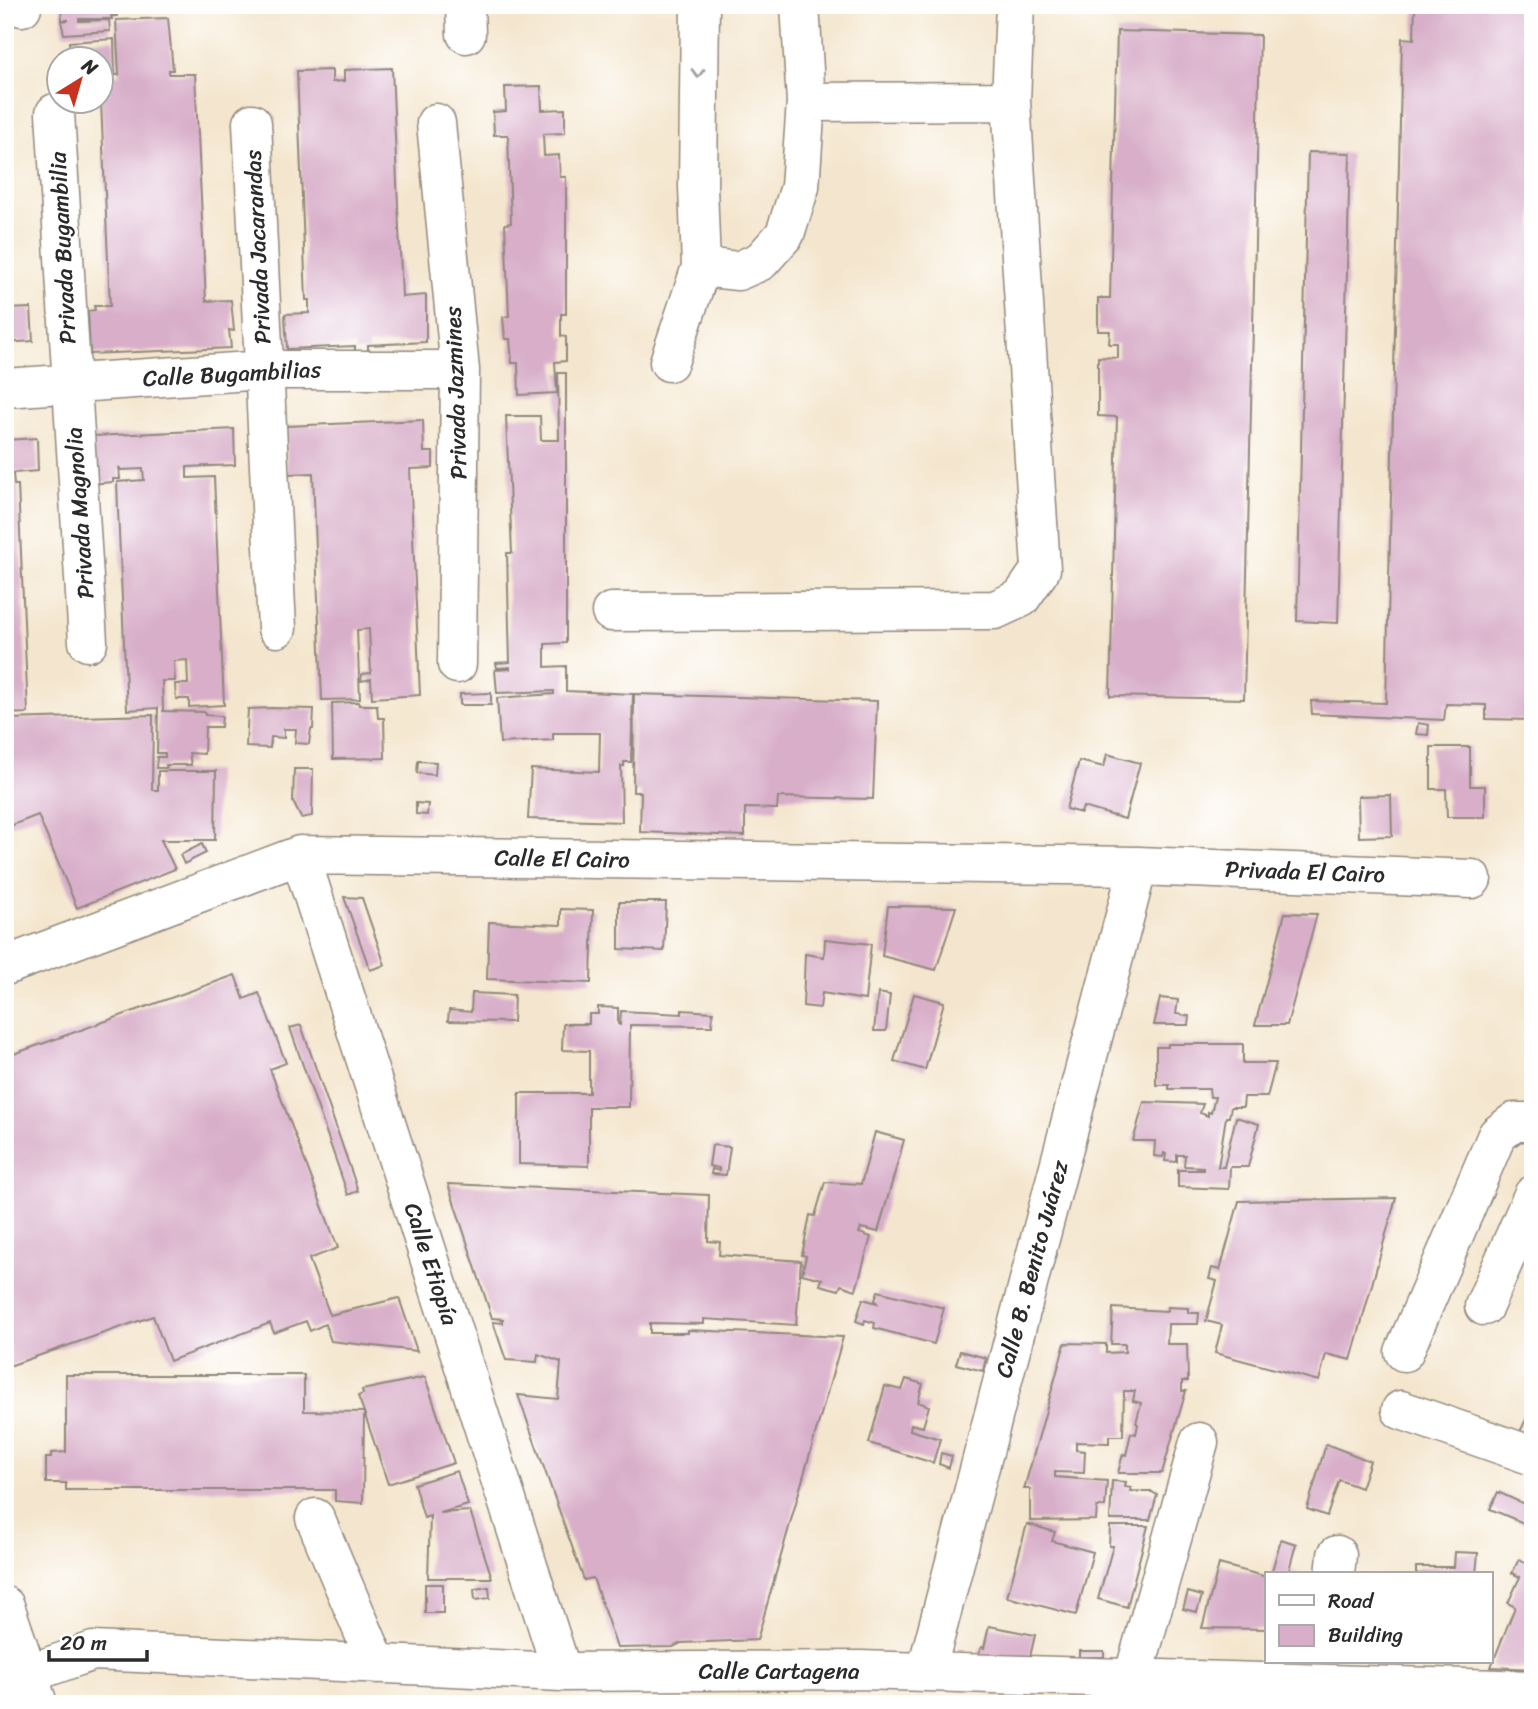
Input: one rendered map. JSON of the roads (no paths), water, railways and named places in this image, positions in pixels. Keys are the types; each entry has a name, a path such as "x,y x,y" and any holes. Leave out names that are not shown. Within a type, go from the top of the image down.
{"street":[{"path":"669,362 701,267 698,186 700,5"},
{"path":"701,267 738,271 761,261 785,234 800,187 806,102 800,5"},
{"path":"611,612 995,610 1021,598 1041,569 1011,101 1014,5"},
{"path":"806,102 1011,101"},
{"name":"Privada Bugambilia","path":"55,116 71,383"},
{"name":"Privada Jacarandas","path":"252,123 264,370"},
{"name":"Privada Jazmines","path":"436,123 460,370 457,664"},
{"path":"264,370 277,628"},
{"name":"Calle Bugambilias","path":"5,388 264,370 460,370"},
{"name":"Privada Magnolia","path":"71,383 88,642"},
{"name":"Calle El Cairo","path":"5,966 300,855 1138,866"},
{"name":"Calle Etiopía","path":"300,855 562,1672"},
{"name":"Privada El Cairo","path":"1138,866 1472,879"},
{"name":"Calle B. Benito Juárez","path":"926,1672 1138,866"},
{"path":"1404,1352 1497,1135 1514,1122 1533,1122"},
{"path":"1484,1306 1533,1195"},
{"path":"1401,1410 1533,1456"},
{"path":"1133,1678 1199,1442"},
{"path":"315,1518 377,1664"},
{"path":"5,1606 24,1686"},
{"name":"Calle Cartagena","path":"24,1686 93,1651 859,1687 926,1672 1133,1678 1329,1673 1533,1690"}]}
